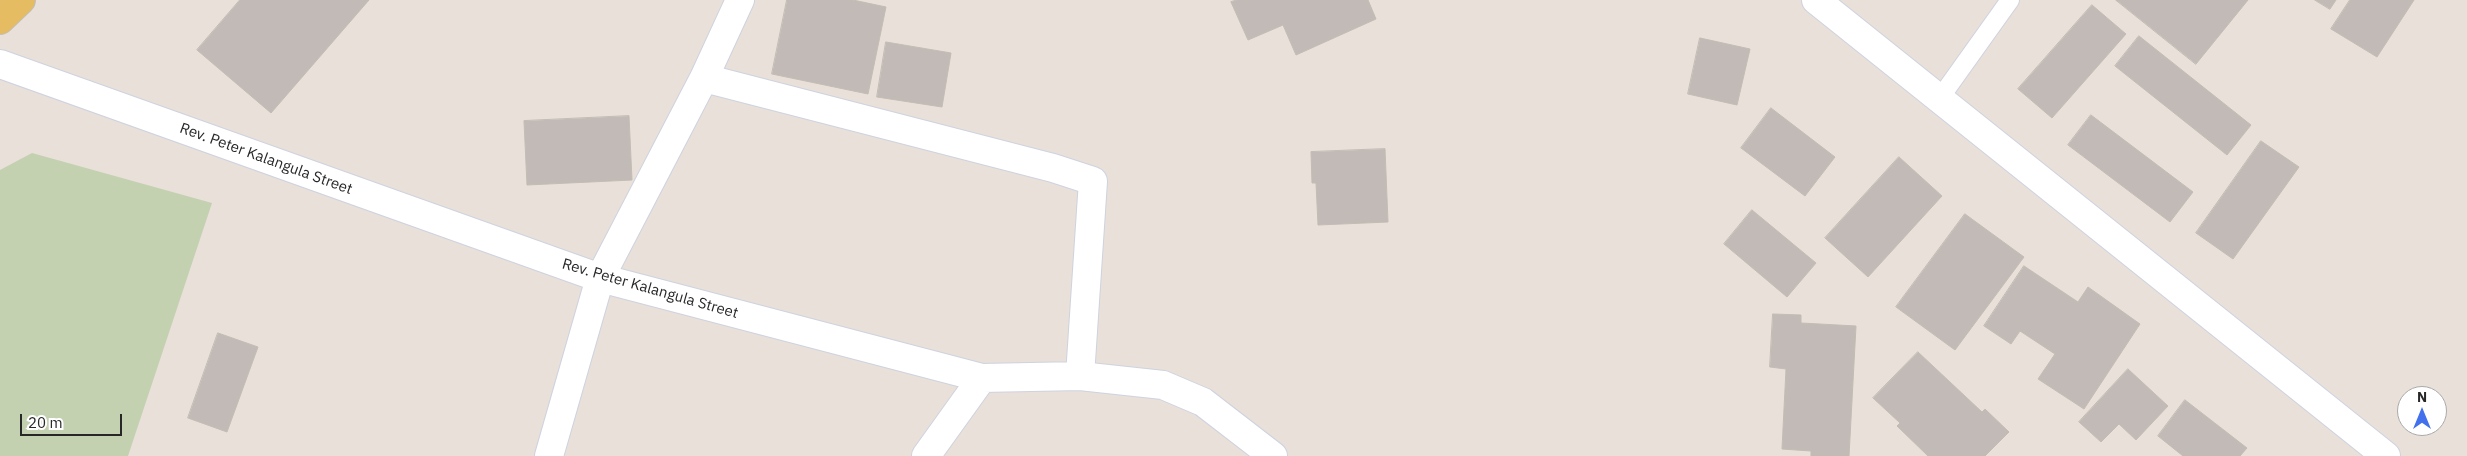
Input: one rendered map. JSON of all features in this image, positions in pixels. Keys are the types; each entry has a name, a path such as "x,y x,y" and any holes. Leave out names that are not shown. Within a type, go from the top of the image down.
{"main road":[{"path":"0,20 21,0"}],"street":[{"path":"549,456 600,278 704,78 740,0"},
{"path":"1816,0 2386,456"},
{"name":"Rev. Peter Kalangula Street","path":"0,64 600,278 982,378 1080,376 1163,385 1203,402 1273,456"},
{"path":"704,78 1053,168 1093,181 1080,376"},
{"path":"926,456 982,378"}],"lane":[{"path":"1940,98 2010,0"}],"green space":[{"path":"32,153 212,203 128,456 0,456 0,170"}],"building":[{"path":"240,0 369,0 271,113 197,50"},
{"path":"787,0 853,0 886,7 868,94 772,74"},
{"path":"1237,0 1368,0 1376,19 1296,55 1283,25 1248,40 1231,2"},
{"path":"2116,0 2248,0 2196,64"},
{"path":"2315,0 2336,0 2330,9"},
{"path":"2350,0 2414,0 2377,57 2331,29"},
{"path":"2092,5 2126,34 2052,118 2018,89"},
{"path":"2139,36 2251,125 2227,155 2115,66"},
{"path":"1700,38 1750,49 1737,105 1688,94"},
{"path":"886,42 951,53 942,107 877,97"},
{"path":"1771,108 1835,157 1805,196 1741,148"},
{"path":"2091,115 2193,192 2170,222 2068,145"},
{"path":"629,116 632,180 527,185 524,121"},
{"path":"2261,141 2299,167 2233,259 2196,233"},
{"path":"1385,149 1388,222 1318,225 1316,183 1312,183 1311,152"},
{"path":"1899,157 1942,196 1868,277 1825,238"},
{"path":"1752,210 1816,263 1787,297 1724,244"},
{"path":"1965,214 2024,257 1955,350 1896,307"},
{"path":"2024,266 2078,302 2088,287 2140,324 2084,409 2038,379 2055,354 2020,331 2011,344 1984,326"},
{"path":"1773,314 1801,315 1801,323 1856,326 1849,456 1811,456 1811,451 1782,449 1786,369 1770,367"},
{"path":"218,333 258,347 227,432 188,418"},
{"path":"1918,352 1982,412 1985,409 2009,432 1985,456 1928,456 1897,426 1900,423 1873,398"},
{"path":"2128,369 2168,406 2136,440 2119,424 2101,442 2079,422"},
{"path":"2185,400 2247,448 2240,456 2183,456 2158,436"}]}
